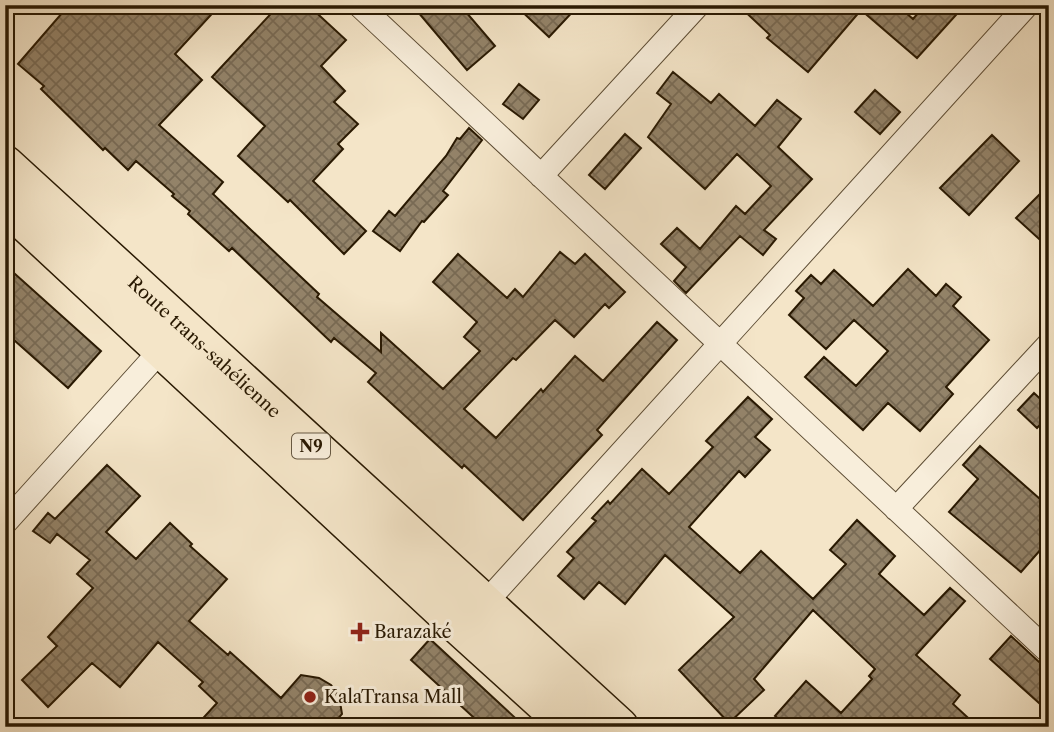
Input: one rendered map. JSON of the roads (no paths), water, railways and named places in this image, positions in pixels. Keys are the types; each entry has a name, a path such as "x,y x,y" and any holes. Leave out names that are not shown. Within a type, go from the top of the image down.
{"highway":[{"name":"Route trans-sahélienne","path":"5,165 172,339"},
{"name":"Route trans-sahélienne","path":"5,203 172,339 473,616 619,727"},
{"name":"Route trans-sahélienne","path":"473,616 571,727"}],"street":[{"path":"359,5 1049,652"},
{"path":"541,176 698,5"},
{"path":"473,616 1027,5"},
{"path":"5,523 172,339"},
{"path":"896,509 1049,344"}],"place":[{"name":"Barazaké","path":"360,632"},
{"name":"KalaTransa Mall","path":"310,697"}]}
